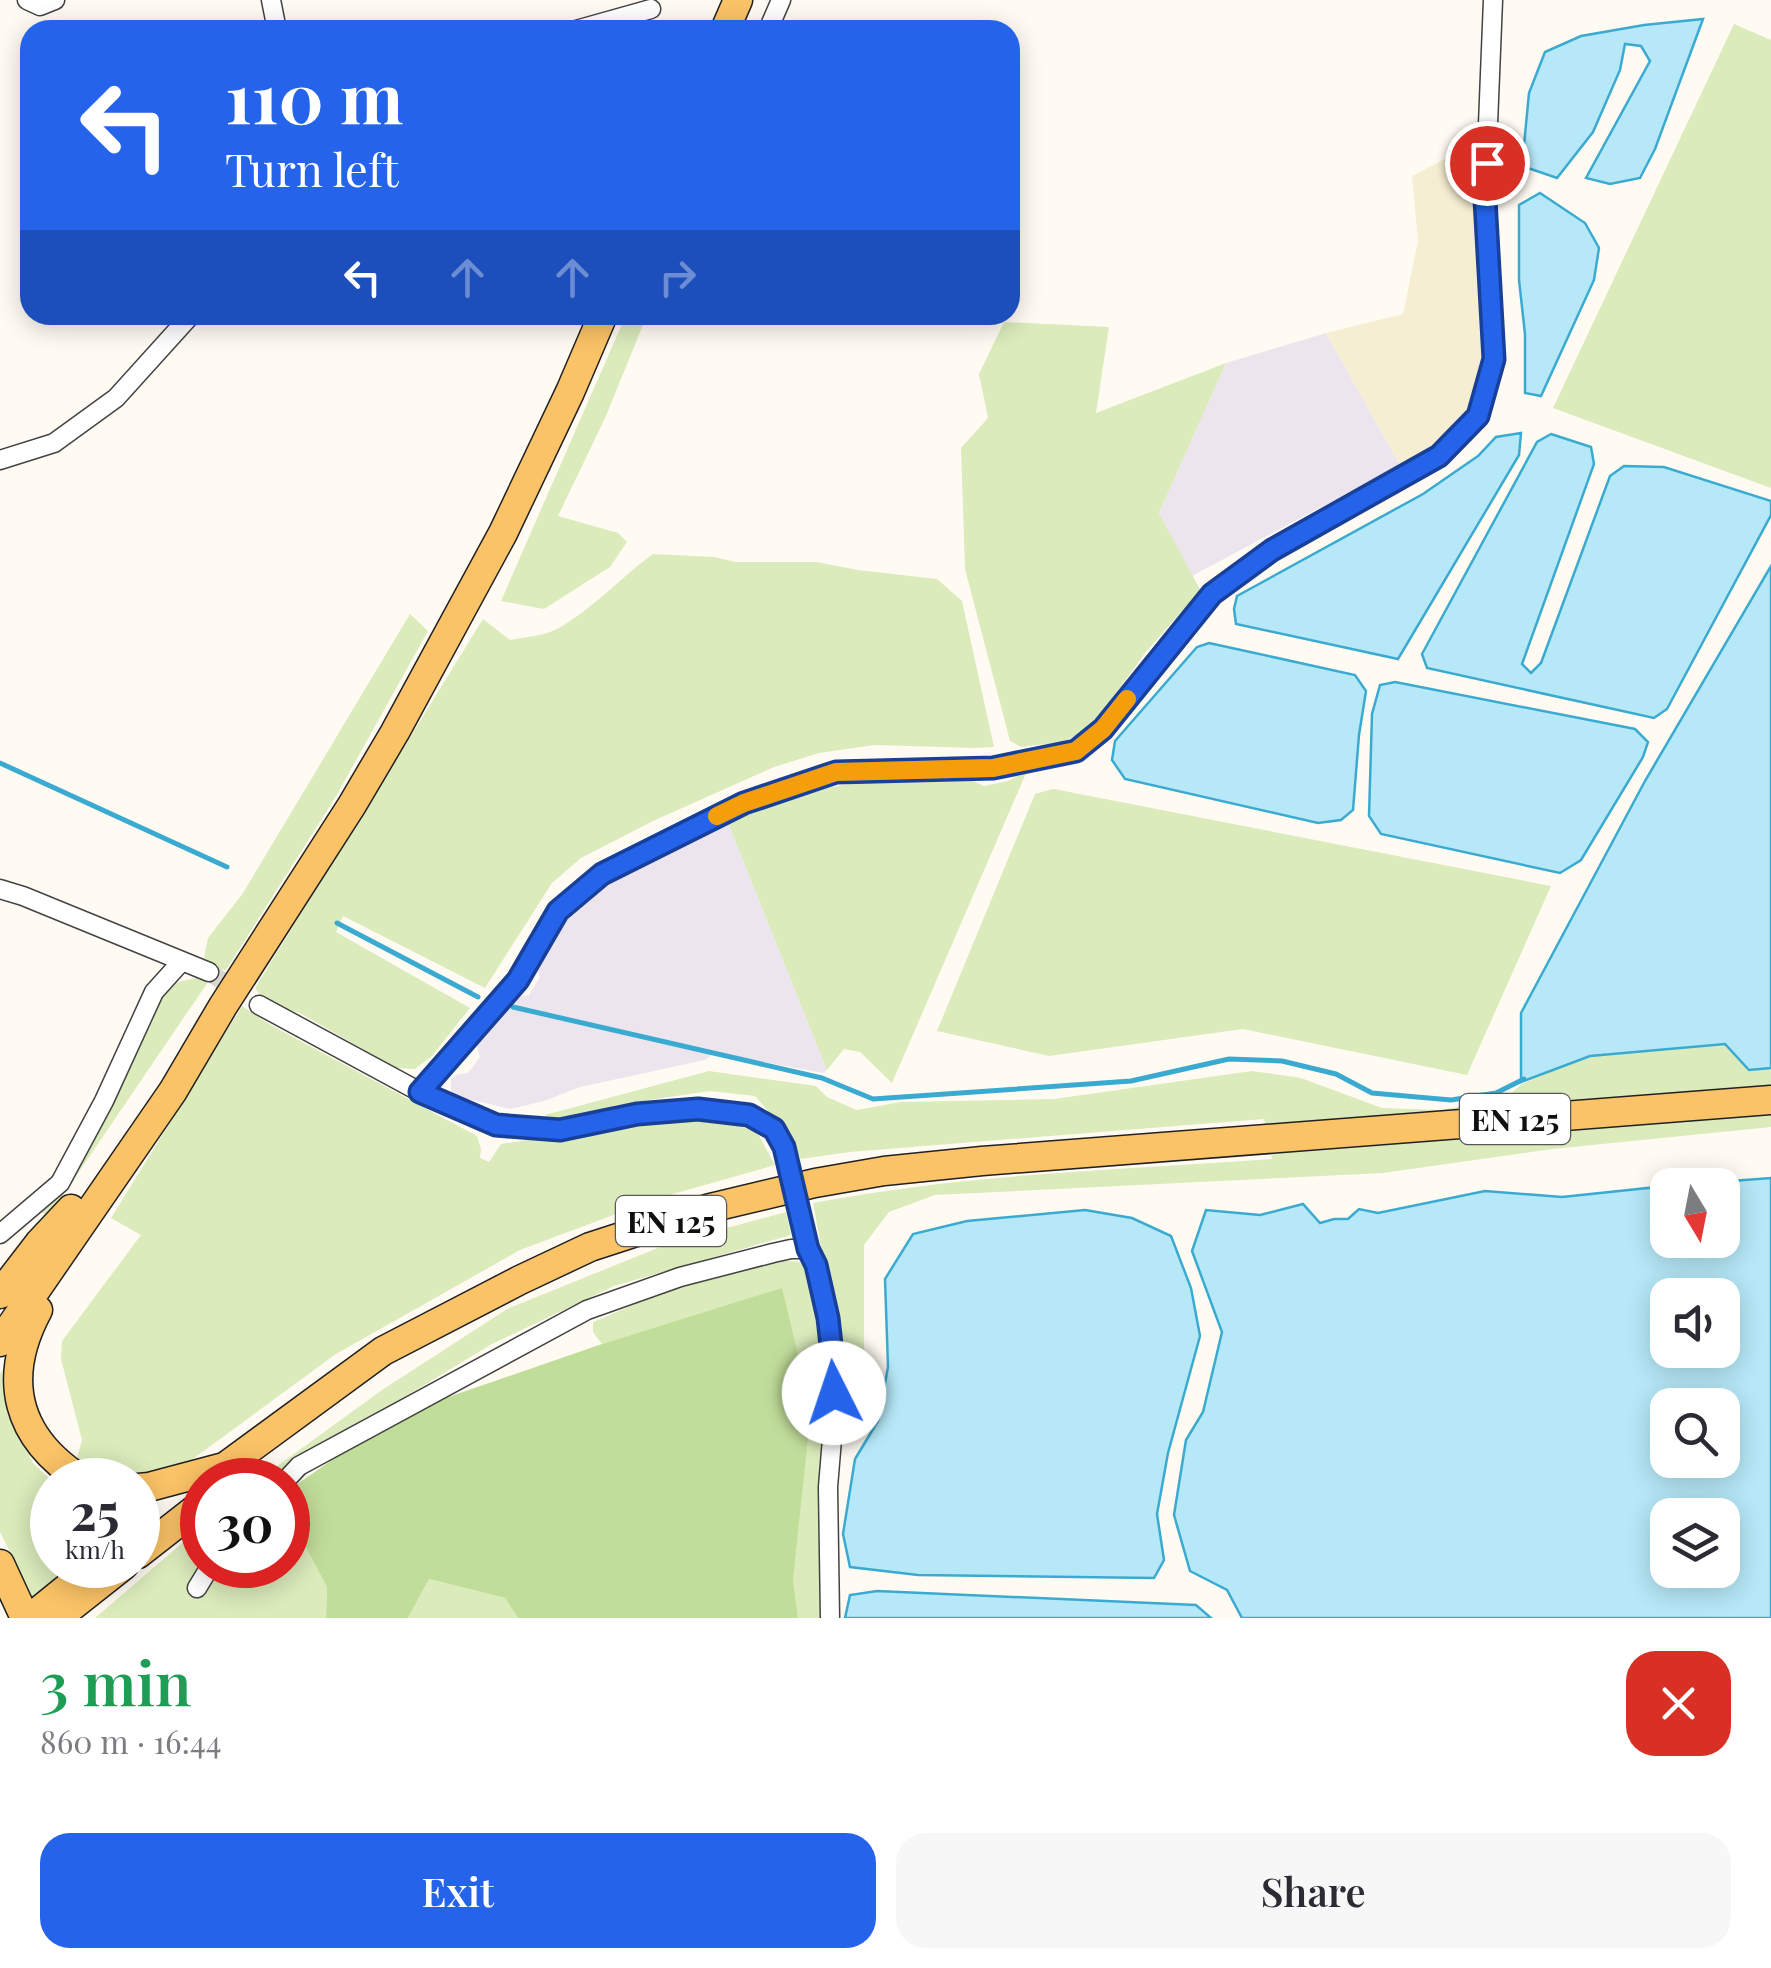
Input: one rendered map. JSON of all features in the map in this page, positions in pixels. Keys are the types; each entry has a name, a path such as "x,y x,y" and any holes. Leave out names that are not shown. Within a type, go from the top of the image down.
{"main road":[{"path":"0,1342 173,1091 352,805 468,603 599,325"},
{"path":"0,1313 128,1128 224,1006"},
{"name":"EN 125","path":"243,1458 383,1351 590,1247 710,1208 815,1183 982,1161 1771,1100"},
{"path":"52,1458 30,1428 22,1405 20,1351 44,1298 116,1171"},
{"path":"0,1294 71,1209"},
{"path":"160,1539 180,1523"},
{"path":"2,1568 27,1618 66,1588"},
{"path":"57,1618 97,1588"},
{"path":"71,1618 103,1588"},
{"path":"0,1608 4,1618"}],"street":[{"path":"26,0 40,6 54,0"},
{"path":"420,1092 518,980 558,911 602,874 744,803 836,772 993,768 1076,751 1103,729 1212,594 1272,550 1439,456 1478,416 1494,359 1485,200 1494,0"},
{"path":"606,20 652,5"},
{"path":"0,460 54,443 116,398 180,325"},
{"path":"0,888 209,972"},
{"path":"0,1234 60,1183 104,1101 154,992 182,961"},
{"path":"258,1005 420,1092 496,1125 560,1130 637,1114 698,1109 749,1115 774,1129 784,1147 816,1265 834,1371 828,1487 830,1618"},
{"path":"310,1460 587,1310 680,1277 791,1249 807,1240"}],"shaded area":[{"path":"1468,147 1486,363 1467,412 1438,445 1404,472 1326,333 1403,314 1418,241 1412,176"},
{"path":"1326,333 1400,465 1192,576 1159,513 1226,363"},
{"path":"728,823 827,1070 823,1073 714,1053 705,1060 580,1087 510,1109 455,1096 451,1079 468,1073 480,1057 476,1044 510,998 529,995 540,977 535,965 570,911 615,877"}],"green space":[{"path":"1734,24 1771,40 1771,488 1553,408"},
{"path":"1020,323 1109,327 1096,413 1226,363 1159,513 1202,593 1145,653 1101,714 1079,734 1062,742 1021,747 1010,741 965,569 961,448 988,418 979,374 1003,325"},
{"path":"622,325 643,325 606,416 558,516 618,533 627,542 610,567 544,609 501,601"},
{"path":"653,554 736,562 816,562 937,579 962,601 994,747 875,745 819,753 774,767 653,821 581,858 552,883 485,988 343,916 336,932 470,1008 432,1056 415,1069 396,1068 300,1013 260,995 255,988 483,619 510,640 552,631 583,612"},
{"path":"1771,566 1771,1127 1553,1149 1383,1173 935,1195 889,1212 864,1245 864,1367 848,1393 813,1203 984,1179 1272,1159 1264,1119 801,1159 782,1127 755,1096 710,1091 615,1105 571,1124 555,1122 545,1115 709,1071 816,1086 827,1097 857,1110 901,1102 1054,1099 1252,1071 1301,1078 1382,1108 1440,1110 1504,1099 1522,1084 1566,1065 1521,1013 1645,781"},
{"path":"410,614 428,631 335,798 226,970 215,968 204,957 208,938 243,893"},
{"path":"1027,771 892,1083 860,1052 844,1049 827,1070 728,823 813,790 874,780 969,779 984,786 1008,781"},
{"path":"1053,789 1551,886 1467,1075 1243,1029 1049,1056 937,1031 1035,794"},
{"path":"210,979 49,1216 41,1212 73,1172 163,996 178,982"},
{"path":"242,1006 477,1136 480,1158 489,1162 501,1144 657,1120 718,1119 757,1132 775,1165 659,1198 520,1250 336,1354 194,1458 180,1458 180,1468 175,1472 160,1474 160,1458 77,1458 82,1440 61,1359 62,1341 141,1235 111,1218"},
{"path":"786,1212 791,1235 614,1286 492,1344 363,1422 310,1471 310,1458 288,1458 382,1390 507,1309 670,1243"},
{"path":"779,1260 799,1262 811,1271 823,1327 821,1566 825,1618 798,1618 793,1579 782,1289 602,1344 593,1332 593,1322 661,1294 732,1269"},
{"path":"782,1288 811,1409 793,1579 798,1618 518,1618 505,1598 429,1579 408,1618 326,1618 327,1587 310,1555 310,1475 358,1442 422,1406"},
{"path":"11,1356 18,1432 31,1458 30,1588 46,1588 33,1598 0,1532 0,1374"},
{"path":"180,1545 180,1588 310,1588 310,1555 327,1587 326,1618 95,1618 130,1588 160,1588 160,1562"},
{"path":"429,1579 505,1598 518,1618 408,1618"}],"water":[{"path":"1703,19 1655,149 1640,178 1610,184 1586,178 1650,61 1641,46 1625,44 1620,70 1593,132 1557,178 1522,166 1529,93 1545,52 1581,36"},
{"path":"1540,193 1585,223 1599,248 1594,280 1541,396 1525,393 1525,334 1519,280 1519,205"},
{"path":"1521,433 1519,455 1398,659 1236,624 1237,596 1423,494 1478,456 1496,437"},
{"path":"1551,434 1591,447 1594,464 1522,664 1531,673 1541,663 1610,476 1624,466 1664,467 1771,501 1771,515 1667,709 1654,718 1427,668 1422,654 1537,442"},
{"path":"1771,566 1771,1068 1749,1070 1725,1044 1590,1056 1521,1082 1521,1013 1645,781"},
{"path":"1209,643 1355,675 1366,691 1353,810 1341,820 1318,823 1125,779 1112,760 1115,741 1197,647"},
{"path":"1395,682 1635,729 1648,742 1643,757 1581,860 1560,873 1381,834 1369,816 1372,714 1380,685"},
{"path":"1771,1178 1771,1618 1242,1618 1227,1590 1190,1571 1174,1515 1186,1440 1203,1412 1222,1332 1192,1251 1206,1210 1260,1215 1303,1204 1320,1223 1348,1219 1359,1209 1378,1213 1485,1191 1562,1197 1650,1188 1650,1258 1740,1258 1740,1180"},
{"path":"1085,1210 1132,1218 1171,1236 1191,1288 1200,1336 1168,1453 1157,1514 1164,1560 1154,1578 918,1575 850,1567 843,1534 855,1459 878,1421 888,1367 885,1279 913,1234 967,1221"},
{"path":"877,1591 1196,1605 1211,1618 845,1618 850,1595"}],"waterway":[{"path":"0,763 227,867"},
{"path":"337,923 478,997"},
{"path":"513,1007 822,1078 873,1099 1131,1081 1229,1059 1282,1061 1336,1074 1372,1093 1451,1100 1496,1093 1524,1079"}],"tunnel":[{"path":"209,972 259,1005"}],"slow traffic":[{"path":"717,816 836,772 993,768 1052,758 1076,751 1103,729 1127,699"}],"route":[{"path":"834,1393 828,1318 816,1265 808,1249 784,1147 774,1129 749,1115 698,1109 637,1114 560,1130 496,1125 420,1092 518,980 558,911 602,874 744,803 836,772 993,768 1076,751 1103,729 1212,594 1272,550 1439,456 1478,416 1494,359 1485,200 1487,163"}]}
